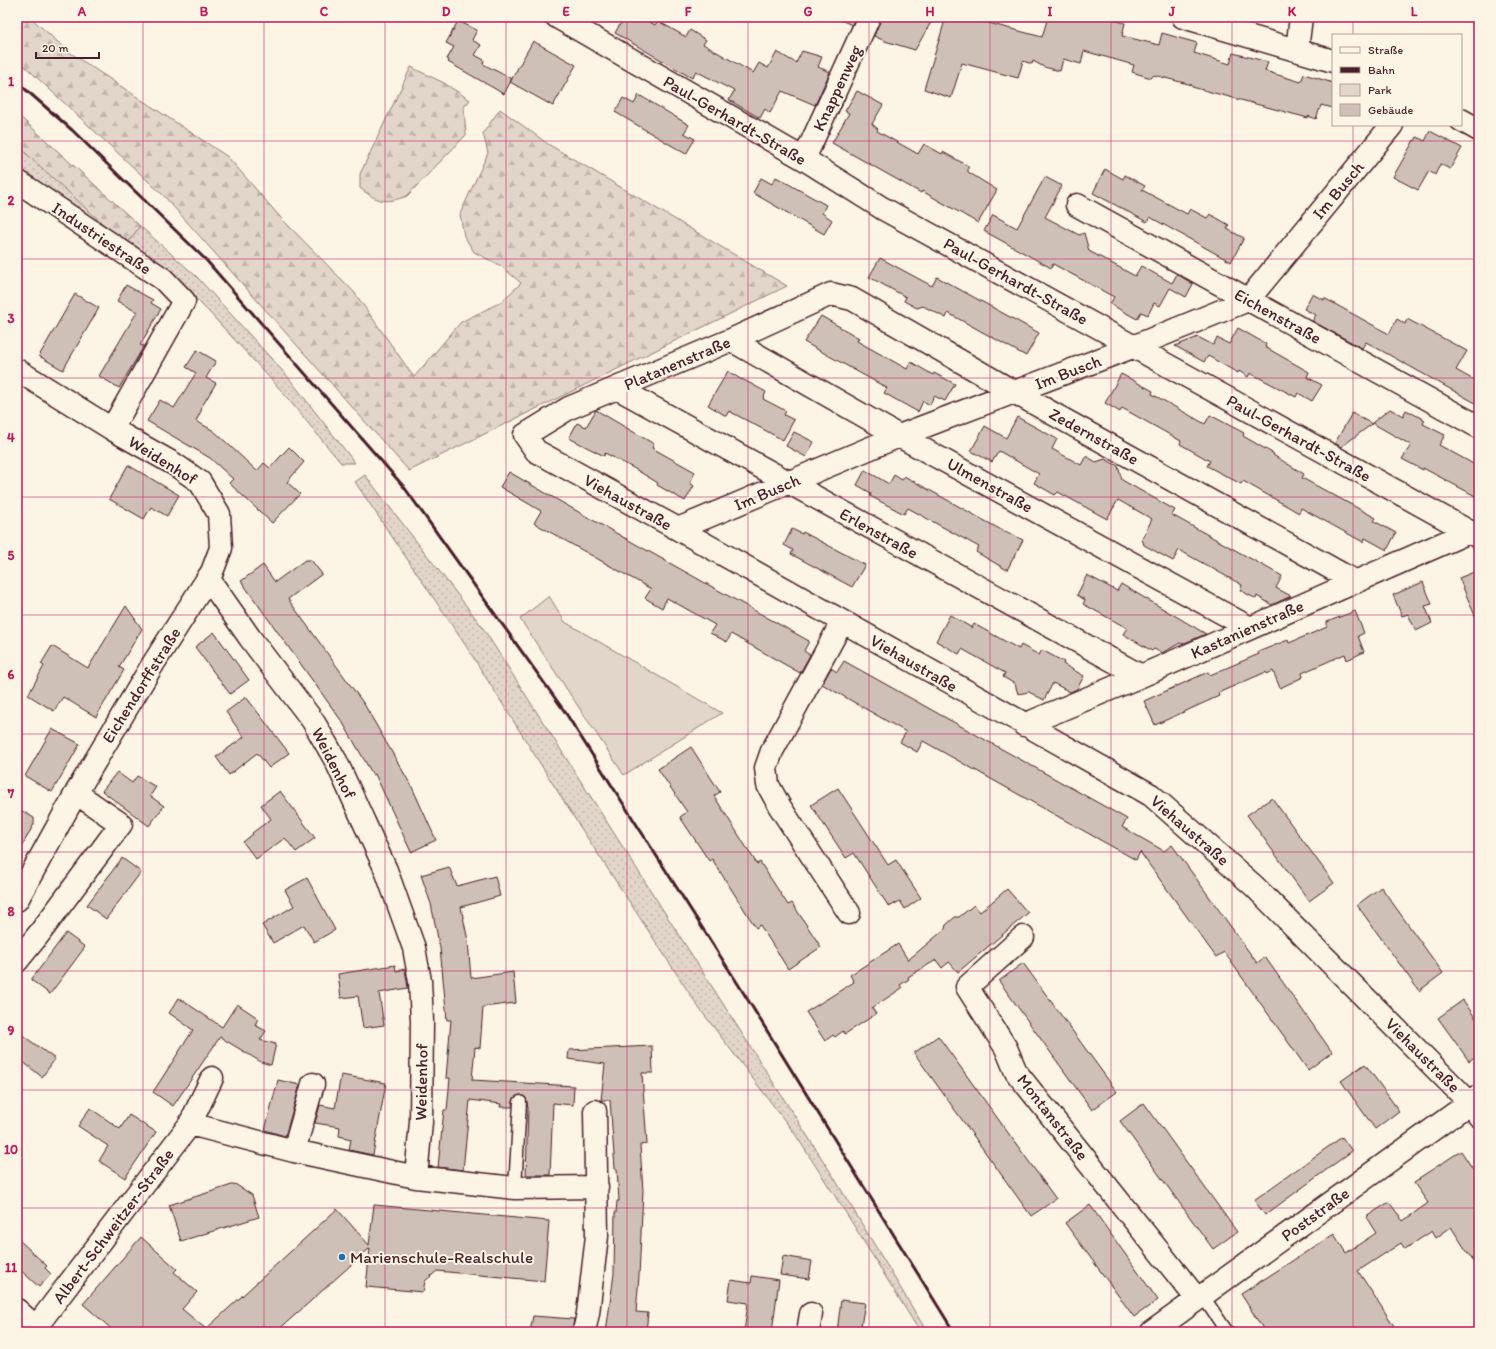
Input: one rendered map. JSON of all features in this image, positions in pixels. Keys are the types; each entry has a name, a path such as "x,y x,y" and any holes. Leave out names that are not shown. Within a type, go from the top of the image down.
{"street":[{"name":"Paul-Gerhardt-Straße","path":"557,17 804,159 882,208 1135,346 1474,535"},
{"name":"Knappenweg","path":"804,159 870,17"},
{"path":"1183,17 1332,61"},
{"path":"1297,50 1302,17"},
{"path":"1462,121 1479,130"},
{"name":"Im Busch","path":"678,529 899,436 1135,346 1248,300 1391,126"},
{"name":"Industriestraße","path":"17,181 163,280 184,300"},
{"name":"Eichenstraße","path":"1077,205 1479,427"},
{"name":"Platanenstraße","path":"525,435 569,408 731,340 831,294"},
{"name":"Zedernstraße","path":"831,294 852,299 1014,392 1356,582"},
{"name":"Weidenhof","path":"112,429 184,300"},
{"name":"Ulmenstraße","path":"731,340 899,436 1250,628"},
{"name":"Weidenhof","path":"17,370 112,429 174,464 200,482 219,514 221,548 212,572 208,578 250,638 313,721 336,761 386,870 414,948 420,981 422,1021 421,1122 416,1177"},
{"name":"Erlenstraße","path":"617,388 1141,676"},
{"name":"Viehaustraße","path":"525,435 536,451 678,529 1024,725 1151,795 1254,886 1476,1105"},
{"name":"Kastanienstraße","path":"1024,725 1141,676 1356,582 1474,535"},
{"name":"Eichendorffstraße","path":"17,900 76,793 153,664 208,578"},
{"path":"842,622 772,751 766,768 768,785 780,807 849,913"},
{"path":"17,961 121,824 76,793"},
{"name":"Montanstraße","path":"1023,937 967,987 1006,1048 1016,1072 1200,1297"},
{"name":"Albert-Schweitzer-Straße","path":"38,1330 190,1124 212,1078"},
{"path":"294,1151 313,1084"},
{"name":"Poststraße","path":"1152,1332 1476,1105"},
{"path":"584,1332 588,1313 597,1236 595,1111"},
{"path":"190,1124 294,1151 416,1177 515,1188 597,1187"},
{"path":"17,1310 38,1330"}],"lane":[{"path":"515,1188 520,1102"},
{"path":"1200,1297 1227,1332"}],"green space":[{"path":"17,17 30,17 69,52 228,157 280,217 354,292 414,377 461,322 501,302 521,283 501,266 474,252 464,236 460,214 488,153 483,133 500,109 548,144 787,286 409,471 163,195 17,59"},
{"path":"411,67 444,83 470,100 464,107 466,135 407,196 400,199 387,201 377,199 360,188 360,174"},
{"path":"17,114 140,226 126,245 17,145"},
{"path":"17,142 126,245 140,226 197,277 288,377 355,463 341,463 279,388 180,283 17,170"},
{"path":"365,475 481,625 833,1176 927,1332 920,1332 795,1134 699,1008 577,822 466,646 355,482"},
{"path":"549,596 565,622 722,713 624,775 520,619"}],"building":[{"path":"624,17 632,17 635,19 641,17 655,25 658,21 686,37 690,30 706,40 703,44 753,73 759,63 768,68 777,52 796,63 802,51 822,57 818,67 830,72 815,105 782,91 770,113 765,109 760,118 729,100 734,91 696,71 692,78 615,33"},
{"path":"834,17 855,17 852,25"},
{"path":"881,17 934,17 915,50 874,36"},
{"path":"946,17 966,17 1042,37 1048,17 1104,17 1125,23 1122,36 1159,45 1162,33 1197,43 1194,53 1230,64 1233,53 1268,62 1265,71 1301,82 1304,74 1332,83 1332,108 1321,105 1316,119 1308,116 1308,118 1192,87 1192,85 1154,75 1151,78 1132,72 1134,65 1084,51 1081,64 1063,59 1060,71 1044,67 1033,61 1032,64 1023,61 1018,78 962,63 951,98 924,89"},
{"path":"458,21 477,30 472,40 481,45 475,55 484,60 483,64 512,79 504,94 448,62 449,60 447,59 454,47 446,43"},
{"path":"533,41 576,65 553,106 510,82"},
{"path":"857,91 883,105 872,124 878,129 877,131 918,154 924,144 942,154 943,152 968,166 968,172 997,190 978,223 832,143 849,113 845,111"},
{"path":"639,95 689,125 684,133 695,139 686,154 615,112 623,98 634,104"},
{"path":"1430,131 1462,148 1450,169 1440,164 1435,175 1429,171 1418,190 1393,177 1414,140 1415,141 1417,137 1425,141"},
{"path":"1105,169 1123,179 1125,175 1145,186 1142,190 1187,214 1190,209 1207,218 1210,214 1229,225 1227,229 1244,238 1231,262 1150,217 1147,222 1093,193"},
{"path":"776,177 826,205 822,213 832,220 824,234 753,193 761,178 772,184"},
{"path":"1045,177 1062,186 1045,217 1079,235 1084,233 1089,251 1135,276 1141,266 1172,283 1177,274 1193,284 1186,297 1170,288 1160,306 1154,303 1148,315 1141,312 1137,319 1110,304 1114,297 1053,264 1051,268 984,231 993,215 1017,228"},
{"path":"880,258 932,286 937,277 1039,333 1026,356 948,313 946,318 923,306 917,308 904,301 906,297 869,277"},
{"path":"126,285 153,300 151,303 161,309 140,345 144,346 119,388 99,376 137,312 117,301"},
{"path":"75,294 99,308 63,370 39,356"},
{"path":"1312,294 1324,300 1324,298 1389,334 1397,319 1405,324 1407,319 1467,351 1456,370 1479,383 1479,405 1366,342 1362,348 1312,321 1316,315 1304,309"},
{"path":"821,316 859,338 857,341 907,369 911,362 933,375 934,373 955,384 945,401 934,396 930,405 923,401 918,412 884,393 887,388 804,342"},
{"path":"1238,328 1266,344 1265,347 1309,372 1307,377 1322,385 1312,401 1298,393 1296,397 1250,373 1248,377 1239,371 1238,373 1208,356 1204,362 1175,346 1198,337 1213,345 1217,338 1229,344"},
{"path":"197,350 216,361 206,378 216,383 201,408 202,409 196,421 214,431 257,471 264,463 270,468 289,447 304,462 287,482 300,494 272,523 229,483 233,479 210,458 147,421 160,400 174,408 196,373 186,367"},
{"path":"728,371 766,392 763,399 786,411 784,415 794,420 783,440 729,411 726,416 708,405"},
{"path":"1121,374 1153,391 1152,394 1205,424 1210,415 1244,433 1243,436 1304,474 1302,478 1376,518 1374,521 1396,533 1387,550 1365,538 1363,542 1301,508 1299,513 1243,481 1241,484 1207,466 1210,461 1180,444 1181,441 1122,408 1120,412 1105,403"},
{"path":"1390,409 1403,416 1406,410 1425,420 1423,424 1445,435 1439,445 1479,467 1479,498 1423,468 1423,470 1402,459 1411,445 1372,423"},
{"path":"596,410 654,444 652,448 695,472 690,483 694,486 685,501 657,485 658,483 635,469 605,453 604,456 569,438 577,423 586,427"},
{"path":"1352,413 1372,424 1341,447 1335,443"},
{"path":"1017,417 1057,439 1052,449 1081,465 1086,456 1096,462 1105,459 1118,466 1122,480 1175,510 1172,515 1282,576 1276,588 1291,596 1272,605 1257,596 1256,599 1240,590 1242,585 1179,550 1173,561 1144,545 1142,539 1152,519 1118,500 1107,519 1058,492 1055,495 1034,483 1039,474 999,451 992,462 971,451 985,426 1006,438"},
{"path":"794,432 814,442 806,457 786,446"},
{"path":"128,465 179,495 167,516 151,507 144,519 109,499"},
{"path":"865,470 889,484 894,475 902,480 904,476 1005,532 1023,540 1007,570 976,552 979,547 908,508 904,514 870,496 871,493 857,485"},
{"path":"509,472 809,641 804,651 810,655 800,673 731,634 727,642 710,633 715,625 667,598 662,608 645,598 651,589 534,523 541,511 500,487"},
{"path":"792,529 802,534 803,532 865,565 852,587 791,554 793,550 784,545"},
{"path":"305,560 311,560 322,574 288,599 364,704 412,787 436,840 411,852 375,774 373,775 343,723 241,581 263,565 275,582"},
{"path":"1479,570 1479,625 1459,578"},
{"path":"1087,575 1117,591 1121,584 1206,634 1182,644 1180,643 1162,653 1154,649 1152,651 1123,634 1127,628 1083,604 1085,600 1077,595"},
{"path":"1423,582 1432,604 1425,606 1432,623 1416,631 1408,614 1402,616 1393,595"},
{"path":"126,606 142,629 119,667 124,670 96,717 63,697 54,711 28,695 44,666 41,664 52,646 88,668"},
{"path":"1355,611 1364,633 1358,636 1364,652 1347,660 1345,654 1302,673 1303,677 1280,688 1273,671 1267,674 1266,672 1218,693 1219,696 1155,725 1144,701 1208,672 1210,675 1259,654 1258,652 1288,640 1289,643 1327,627 1327,622"},
{"path":"950,615 972,628 974,624 1019,649 1021,645 1039,655 1042,650 1064,662 1063,664 1084,676 1077,689 1070,692 1053,683 1044,700 1029,692 1018,694 1015,684 1003,677 1005,673 962,649 959,654 936,641"},
{"path":"214,632 249,680 230,694 195,647"},
{"path":"844,661 1127,819 1122,827 1164,851 1172,845 1257,963 1265,957 1332,1052 1308,1070 1224,952 1216,957 1140,852 1136,860 923,741 917,752 900,742 906,732 822,684 831,668 837,672"},
{"path":"246,697 289,753 269,768 257,753 229,775 216,757 244,737 226,712"},
{"path":"52,729 80,744 52,792 25,776"},
{"path":"691,747 720,792 714,796 757,864 760,862 788,905 792,903 821,947 788,969 760,925 756,928 712,859 709,861 680,817 687,812 658,769"},
{"path":"117,772 132,783 137,776 156,787 150,796 164,806 149,826 102,791"},
{"path":"838,788 888,865 896,860 921,898 905,909 900,901 889,907 854,853 846,858 811,805"},
{"path":"280,791 315,838 296,852 285,838 256,859 243,842 253,834 252,833 271,819 261,805"},
{"path":"1272,798 1334,883 1309,901 1247,815"},
{"path":"17,808 34,818 34,824 17,855"},
{"path":"122,858 141,872 106,919 87,905"},
{"path":"449,867 457,886 495,876 500,896 461,907 468,941 471,978 513,972 516,1003 483,1007 480,1048 475,1047 472,1080 574,1086 573,1105 553,1103 550,1175 526,1175 528,1108 526,1098 521,1095 514,1098 512,1107 500,1107 501,1104 470,1100 463,1170 438,1167 444,1110 447,1110 450,1078 446,1078 451,1020 447,1020 440,948 431,904 421,875"},
{"path":"307,878 335,930 314,942 304,925 273,943 262,925 294,906 285,890"},
{"path":"1381,887 1443,973 1419,991 1357,905"},
{"path":"1007,889 1028,913 958,972 949,962 942,968 936,960 908,977 909,979 900,985 902,988 872,1008 876,1014 845,1034 843,1031 835,1037 833,1035 825,1041 806,1012 854,982 850,975 898,944 908,960 945,929 946,925 955,917 959,917 974,905 980,912"},
{"path":"66,933 85,947 50,994 31,980"},
{"path":"1023,963 1117,1092 1092,1110 999,981"},
{"path":"395,965 396,971 405,969 408,988 379,993 384,1025 363,1028 358,996 341,998 338,974"},
{"path":"179,998 222,1027 237,1004 258,1018 255,1025 266,1031 260,1040 276,1044 271,1065 261,1062 220,1037 173,1106 153,1092 193,1030 169,1013"},
{"path":"1463,1000 1479,1023 1479,1054 1469,1061 1438,1018"},
{"path":"17,1031 55,1059 42,1077 17,1057"},
{"path":"938,1036 1056,1199 1031,1216 914,1053"},
{"path":"652,1046 653,1073 642,1073 647,1144 640,1145 643,1191 636,1312 648,1313 646,1332 606,1332 614,1274 615,1213 617,1201 619,1201 610,1100 601,1100 605,1064 568,1059 569,1050"},
{"path":"1365,1064 1399,1111 1375,1129 1341,1081"},
{"path":"341,1075 386,1083 373,1155 349,1150 351,1139 339,1136 340,1127 315,1123 320,1105 335,1108"},
{"path":"278,1080 300,1085 285,1136 265,1130"},
{"path":"1144,1103 1237,1232 1213,1249 1120,1121"},
{"path":"90,1108 120,1129 129,1115 156,1132 125,1178 99,1161 108,1146 78,1126"},
{"path":"1342,1137 1352,1151 1265,1215 1254,1200"},
{"path":"1461,1151 1479,1178 1479,1270 1451,1227 1436,1238 1432,1231 1405,1249 1401,1243 1358,1271 1398,1332 1265,1332 1241,1294 1334,1234 1346,1253 1376,1233 1366,1217 1389,1202 1403,1221 1428,1203 1414,1183 1420,1179 1419,1178"},
{"path":"235,1184 252,1195 259,1217 181,1241 169,1205"},
{"path":"374,1205 549,1221 544,1281 437,1271 425,1281 423,1292 366,1287 370,1248 276,1332 115,1332 83,1304 141,1237 177,1269 174,1272 197,1292 182,1309 206,1329 337,1209 369,1245"},
{"path":"1090,1205 1158,1300 1134,1317 1065,1223"},
{"path":"17,1238 47,1266 45,1268 51,1274 39,1287 17,1267"},
{"path":"783,1256 812,1261 809,1279 780,1275"},
{"path":"752,1276 779,1280 772,1332 744,1332 748,1303 728,1300 731,1280 751,1283"},
{"path":"841,1300 865,1303 860,1332 837,1332"},
{"path":"533,1316 574,1319 572,1332 530,1332"}],"railway":[{"path":"17,82 72,130 206,260 404,487 565,712 738,984 954,1332"}],"place":[{"name":"Marienschule-Realschule","path":"342,1257"}]}
